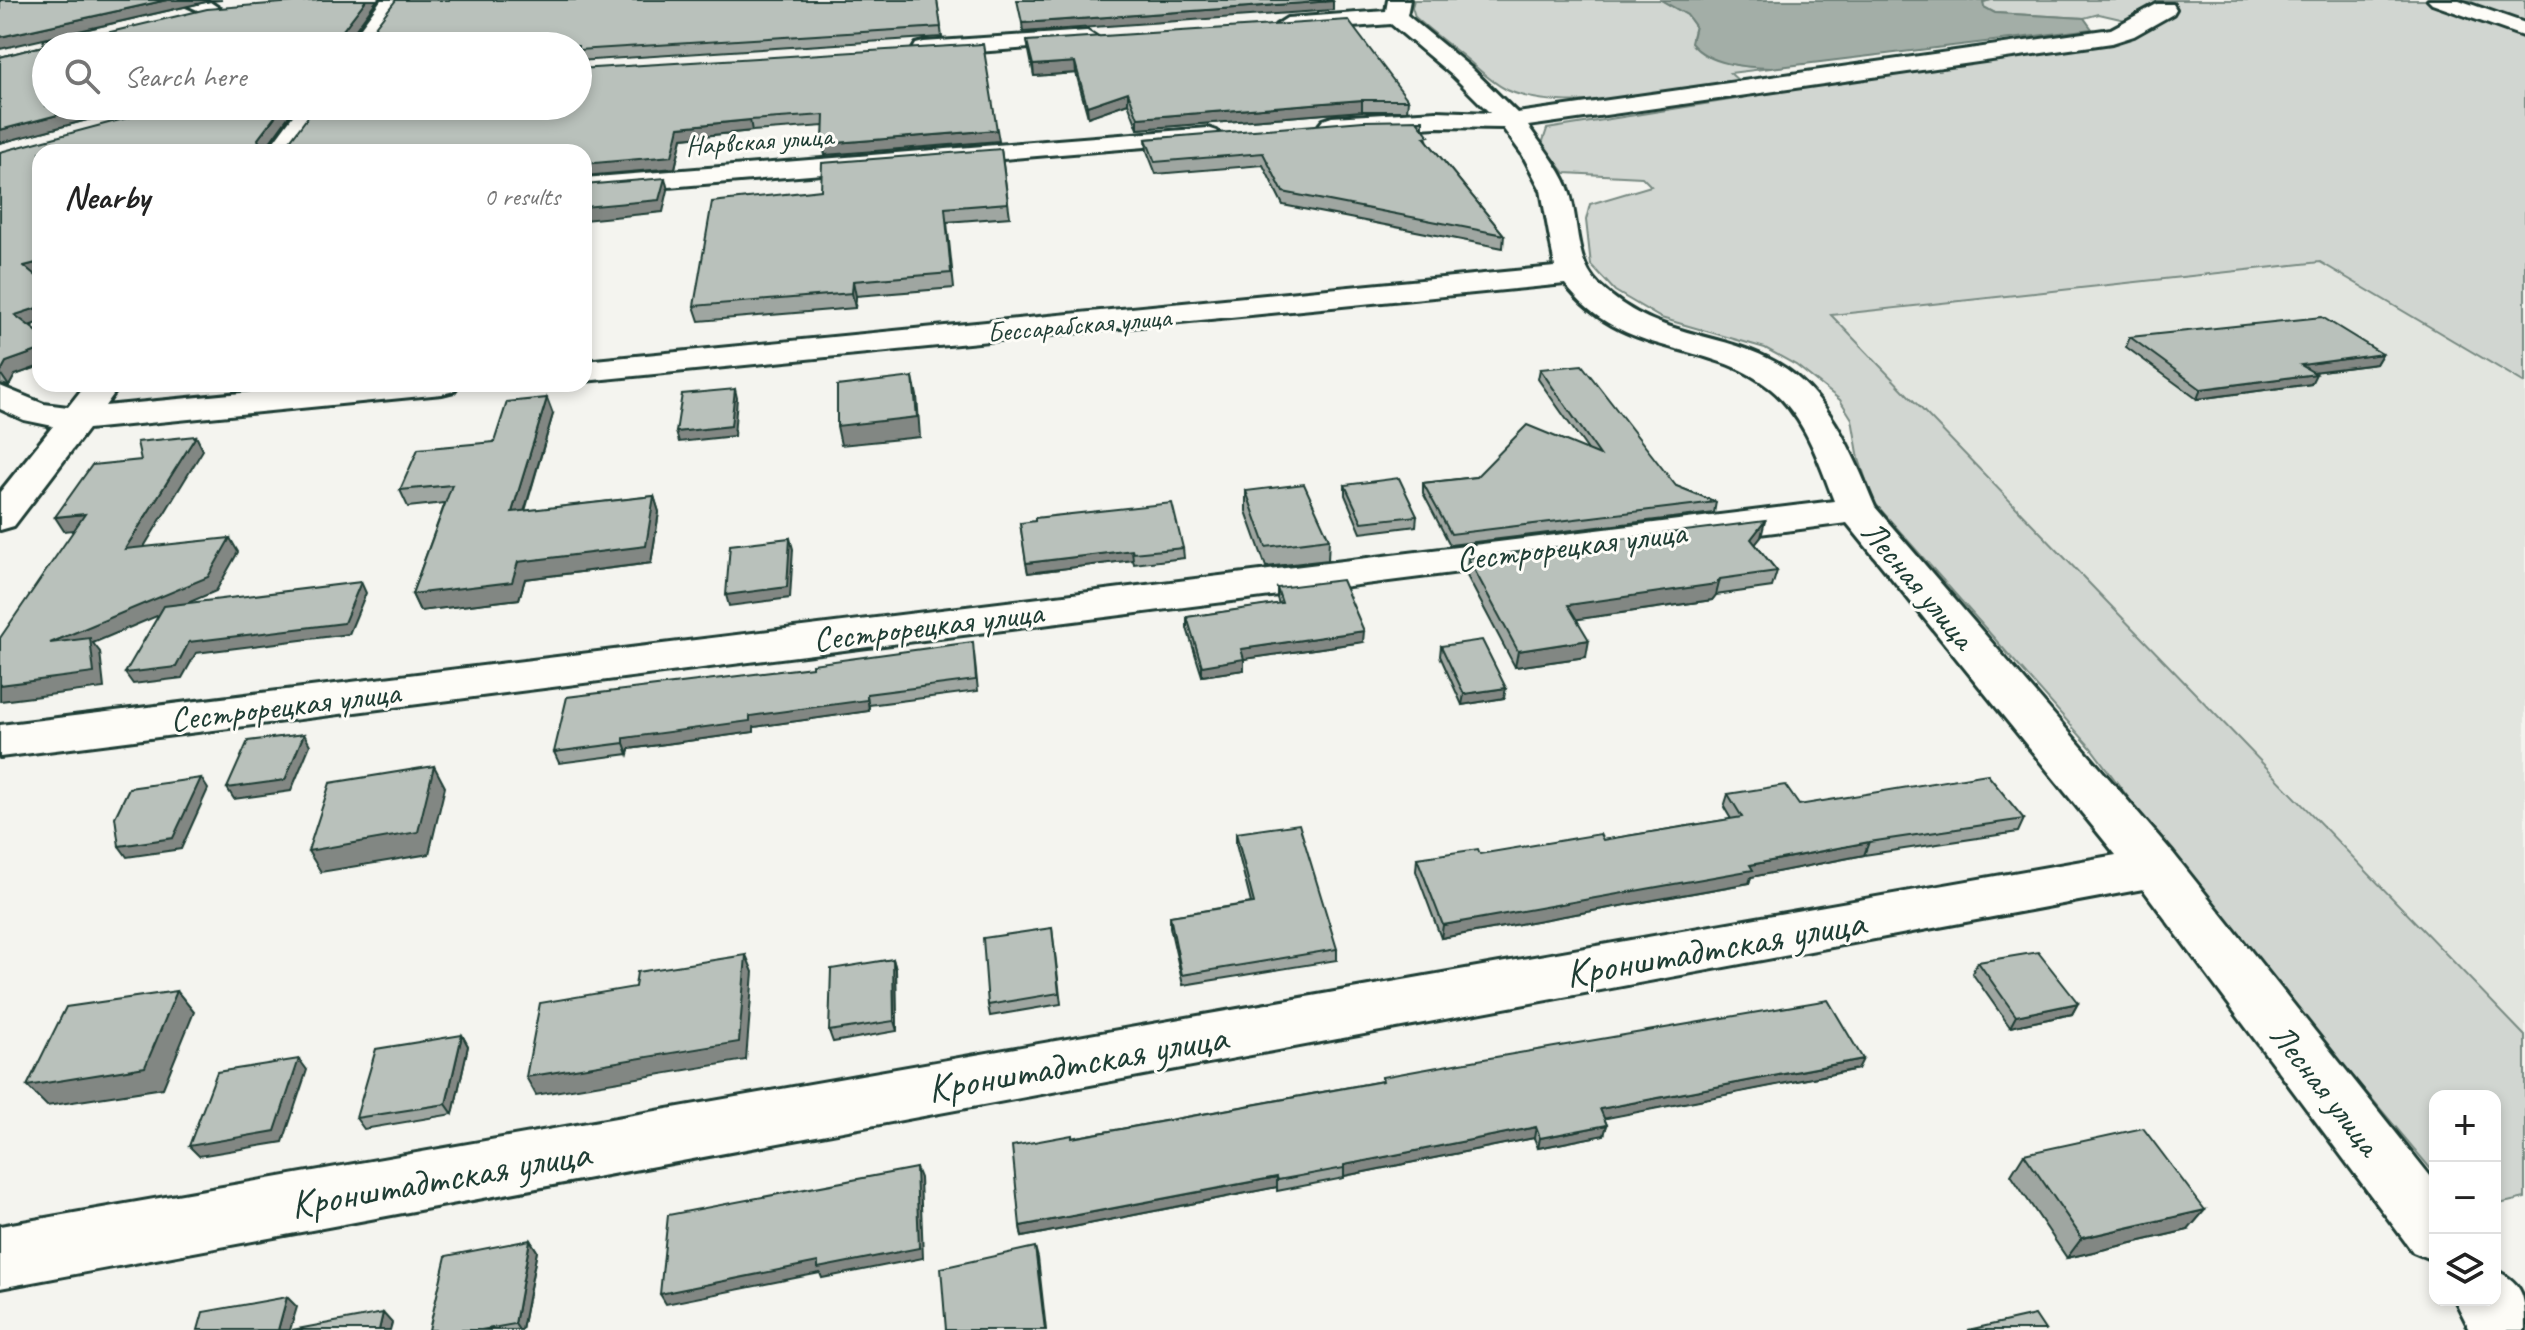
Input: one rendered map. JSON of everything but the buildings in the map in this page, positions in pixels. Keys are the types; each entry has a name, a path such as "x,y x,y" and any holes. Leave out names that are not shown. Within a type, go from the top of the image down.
{"street":[{"path":"368,32 392,0"},
{"path":"1301,127 1437,119 1513,121 2112,36 2126,33 2153,13 2165,9 2142,0"},
{"path":"2439,0 2525,30"},
{"path":"186,9 219,9"},
{"path":"1271,26 1398,9 1513,121 1552,182 1573,274"},
{"path":"909,50 1113,36"},
{"path":"285,144 303,120"},
{"name":"Нарвская улица","path":"592,185 1240,133"},
{"name":"Бессарабская улица","path":"592,370 1573,274"},
{"name":"Лесная улица","path":"1573,274 1600,303 1640,327 1764,370 1788,386 1806,405 1834,454 1857,510 2155,867 2429,1223"},
{"path":"0,518 98,392"},
{"path":"0,396 36,413 77,419 359,392"},
{"name":"Сестрорецкая улица","path":"0,741 1857,510"},
{"name":"Кронштадтская улица","path":"0,1257 2155,867"},
{"path":"2493,1306 2512,1330"}],"shaded area":[{"path":"1414,0 1661,0 1687,15 1695,26 1692,37 1709,54 1727,63 1771,68 1730,73 1739,81 1622,99 1559,101 1531,97 1495,83 1427,27 1415,17 1412,7"},
{"path":"1661,0 1991,0 1983,2 1984,7 1995,13 2084,18 2092,29 1761,68 1707,56 1691,43 1695,26 1687,15"},
{"path":"2525,0 2525,383 2320,262 1831,315 2525,1036 2525,1198 2501,1204 2501,1090 2429,1090 2429,1167 2205,900 2091,748 1873,501 1859,459 1852,419 1840,400 1796,365 1765,348 1661,318 1615,291 1591,265 1586,220 1590,204 1651,186 1642,177 1565,173 1542,144 1547,129 1742,98 1756,90 2129,38 2151,26 2099,14 2084,18 1995,13 1984,8 1983,2"},
{"path":"2320,262 2525,383 2525,1036 1831,314"}]}
